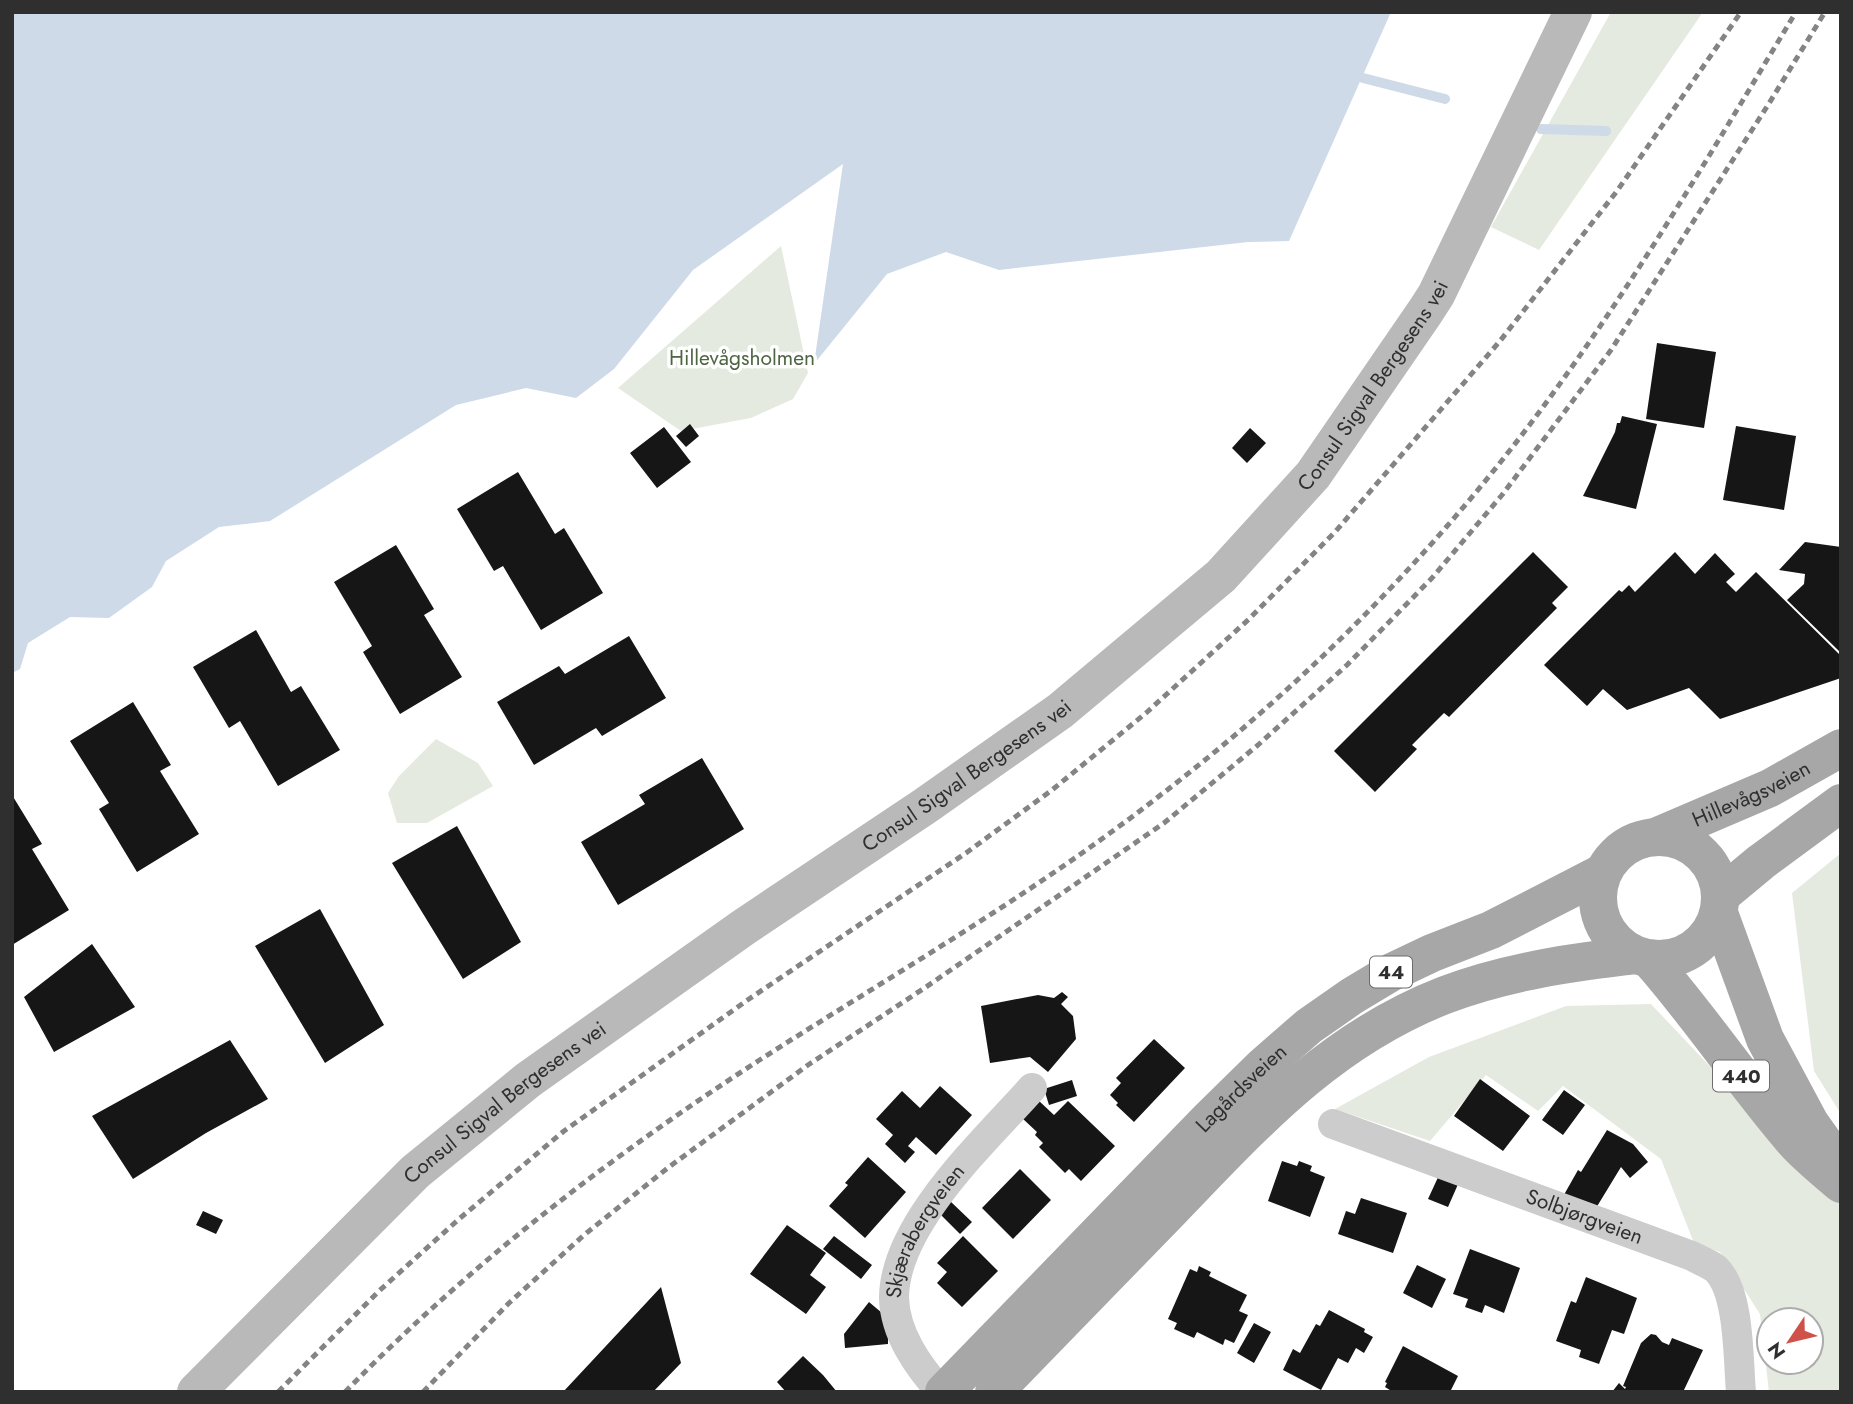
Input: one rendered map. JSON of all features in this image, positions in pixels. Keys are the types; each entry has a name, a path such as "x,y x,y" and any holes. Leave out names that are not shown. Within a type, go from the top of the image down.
{"main road":[{"name":"Hillevågsveien","path":"1660,835 1770,788 1841,748"},
{"name":"44","path":"1643,958 1676,957 1695,947 1710,933 1719,904 1761,862 1841,803"},
{"name":"44","path":"1602,873 1618,850 1641,838 1660,835"},
{"path":"1660,835 1681,840 1699,852 1714,871 1719,904"},
{"path":"1602,873 1597,894 1601,919 1613,940 1643,958"},
{"name":"Lagårdsveien","path":"942,1392 1210,1118 1309,1026 1392,972 1491,930 1602,873"},
{"name":"440","path":"1719,904 1765,1039 1810,1123 1841,1166"},
{"name":"440","path":"1643,958 1689,1004 1795,1143 1841,1184"},
{"name":"Lagårdsveien","path":"994,1392 1289,1090 1356,1040 1445,995 1497,979 1580,961 1643,958"}],"street":[{"name":"Consul Sigval Bergesens vei","path":"196,1392 415,1172 528,1080 744,927 925,806 1060,711 1221,576 1313,475 1430,303 1573,12"},
{"name":"Skjærabergveien","path":"942,1392 923,1372 911,1353 899,1324 894,1298 899,1264 914,1230 936,1196 1032,1088"},
{"name":"Solbjørgveien","path":"1333,1124 1692,1256 1716,1269 1729,1292 1741,1392"}],"green space":[{"path":"1611,12 1703,12 1539,250 1491,227"},
{"name":"Hillevågsholmen","path":"781,246 808,373 793,399 751,418 681,431 618,388"},
{"path":"436,739 478,763 493,786 427,823 397,823 388,793 399,776"},
{"path":"1841,853 1841,1114 1814,1071 1792,893"},
{"path":"1651,1004 1841,1205 1841,1392 1769,1392 1767,1376 1825,1376 1825,1306 1755,1306 1720,1252 1694,1243 1661,1159 1563,1086 1538,1111 1486,1075 1430,1141 1335,1109 1429,1057 1566,1006"}],"water":[{"path":"12,12 1391,12 1289,241 1248,242 999,270 946,252 887,274 814,364 843,164 693,270 614,369 576,398 526,388 456,405 270,521 219,527 166,561 152,587 109,618 70,617 28,643 20,669 12,673"}],"building":[{"path":"1657,343 1716,352 1704,428 1646,419"},
{"path":"1622,416 1657,424 1636,509 1583,496"},
{"path":"690,424 699,436 686,447 676,436"},
{"path":"1736,426 1796,436 1784,510 1723,500"},
{"path":"664,427 691,462 657,488 630,453"},
{"path":"1250,428 1266,443 1247,463 1232,448"},
{"path":"518,472 555,534 564,528 603,593 541,630 503,566 494,571 457,509"},
{"path":"1805,542 1841,547 1841,653 1787,600 1804,584 1805,574 1779,570"},
{"path":"396,545 434,609 424,615 462,677 400,714 363,652 372,646 334,582"},
{"path":"1533,552 1568,587 1552,603 1557,608 1449,717 1444,713 1412,745 1417,749 1375,792 1334,751"},
{"path":"1675,552 1695,574 1715,553 1735,574 1726,582 1736,592 1756,572 1841,656 1841,678 1720,719 1689,688 1627,710 1603,689 1587,706 1544,665 1619,590 1622,592 1629,585 1635,592"},
{"path":"256,630 291,692 301,686 340,750 278,786 240,721 229,728 193,667"},
{"path":"629,636 666,698 602,736 596,728 534,765 497,702 559,666 565,674"},
{"path":"133,702 171,765 160,771 199,834 137,872 99,809 109,803 70,741"},
{"path":"702,758 744,829 618,905 581,842 645,804 639,795"},
{"path":"12,795 42,844 32,849 69,910 12,945"},
{"path":"457,826 521,942 463,979 392,863"},
{"path":"320,909 384,1025 325,1063 255,946"},
{"path":"92,944 135,1007 54,1052 24,997"},
{"path":"1062,992 1068,997 1061,1004 1073,1016 1076,1039 1048,1072 1030,1057 990,1063 981,1006 1038,995 1054,998"},
{"path":"1154,1039 1185,1068 1134,1122 1116,1105 1118,1103 1110,1095 1121,1083 1116,1078"},
{"path":"230,1040 268,1099 206,1133 133,1179 92,1116"},
{"path":"1480,1079 1530,1116 1503,1151 1454,1116"},
{"path":"1072,1080 1077,1096 1049,1105 1044,1089"},
{"path":"940,1086 972,1115 936,1155 916,1137 908,1146 915,1152 905,1163 885,1144 893,1135 876,1119 902,1091 920,1108"},
{"path":"1564,1090 1585,1105 1563,1135 1542,1120"},
{"path":"1038,1100 1054,1115 1068,1101 1115,1146 1081,1181 1069,1169 1065,1173 1039,1147 1043,1143 1035,1135 1037,1132 1022,1118"},
{"path":"1607,1130 1633,1144 1648,1162 1630,1178 1621,1167 1593,1213 1561,1200 1578,1170 1581,1172"},
{"path":"868,1157 906,1192 865,1238 829,1206"},
{"path":"1282,1161 1297,1166 1299,1161 1312,1166 1310,1171 1325,1177 1310,1217 1268,1201"},
{"path":"1020,1169 1051,1200 1013,1239 982,1208"},
{"path":"1440,1173 1459,1182 1448,1207 1428,1199"},
{"path":"1361,1198 1407,1213 1393,1253 1338,1234 1346,1211 1355,1214"},
{"path":"950,1201 972,1222 960,1234 940,1214"},
{"path":"203,1211 223,1220 216,1234 196,1225"},
{"path":"787,1225 826,1253 810,1275 826,1287 806,1314 750,1274"},
{"path":"834,1236 872,1265 861,1279 823,1249"},
{"path":"963,1236 998,1271 962,1307 937,1283 947,1272 937,1263"},
{"path":"1470,1249 1520,1268 1504,1313 1485,1305 1482,1313 1465,1307 1468,1299 1453,1294"},
{"path":"1417,1265 1446,1279 1432,1308 1403,1293"},
{"path":"1199,1266 1211,1272 1209,1276 1247,1295 1239,1311 1248,1315 1234,1343 1225,1339 1223,1345 1197,1332 1194,1338 1174,1329 1177,1323 1168,1319 1190,1269 1197,1272"},
{"path":"1586,1277 1637,1298 1624,1334 1612,1330 1599,1364 1579,1357 1581,1350 1556,1341 1571,1301 1576,1303"},
{"path":"661,1287 681,1363 653,1392 563,1392"},
{"path":"869,1302 888,1318 888,1344 845,1348 844,1334"},
{"path":"1329,1310 1365,1329 1364,1332 1373,1337 1364,1353 1356,1348 1348,1363 1338,1358 1321,1390 1283,1370 1293,1349 1300,1353 1316,1324 1320,1326"},
{"path":"1254,1323 1271,1332 1254,1363 1237,1353"},
{"path":"1651,1334 1669,1345 1672,1338 1703,1350 1683,1392 1612,1392 1619,1383 1625,1389 1623,1386 1641,1343"},
{"path":"1403,1346 1458,1376 1450,1392 1393,1392 1385,1387"},
{"path":"803,1356 837,1392 786,1392 777,1382"}],"waterway":[{"path":"1363,78 1445,99"},
{"path":"1541,129 1606,131"}],"railway":[{"path":"278,1392 379,1291 459,1219 564,1131 749,999 966,853 1052,790 1146,713 1249,619 1335,532 1500,341 1617,191 1741,12"},
{"path":"345,1392 441,1300 595,1174 758,1061 1061,868 1210,756 1309,669 1403,575 1490,475 1531,423 1636,272 1796,12"},
{"path":"423,1392 509,1303 584,1235 669,1167 808,1065 1164,823 1258,745 1347,665 1432,578 1502,495 1611,350 1825,12"}]}
